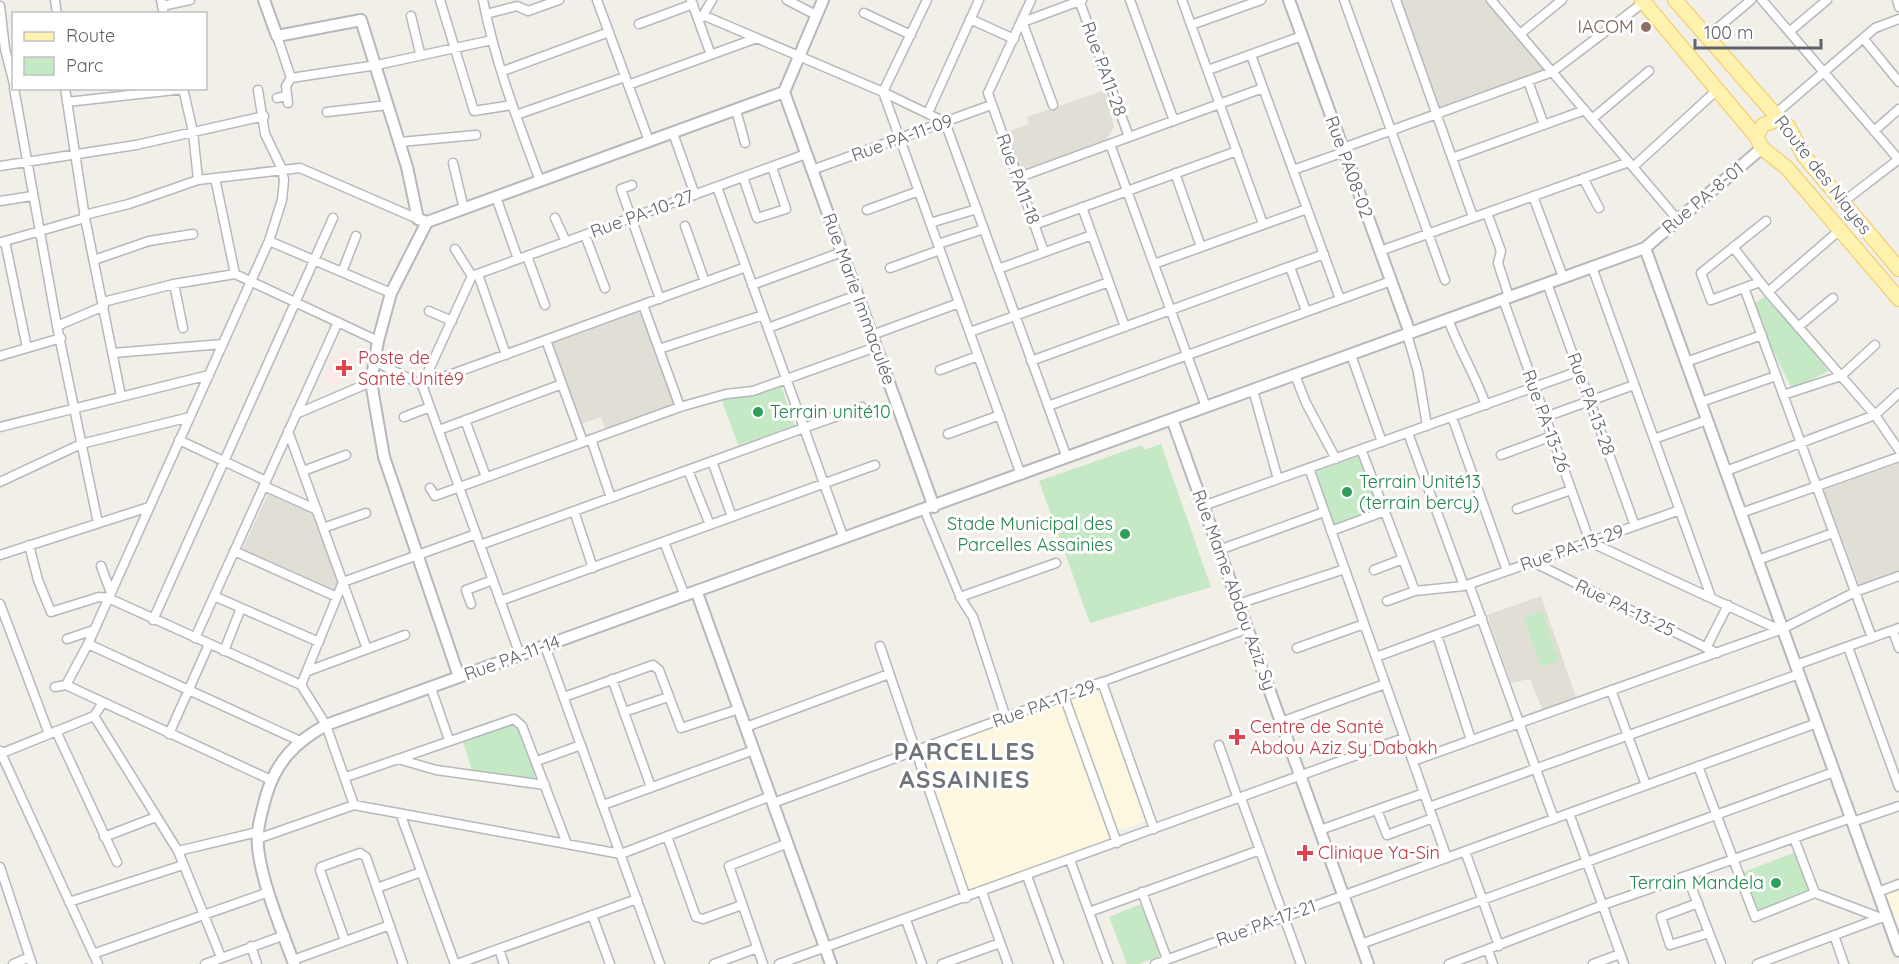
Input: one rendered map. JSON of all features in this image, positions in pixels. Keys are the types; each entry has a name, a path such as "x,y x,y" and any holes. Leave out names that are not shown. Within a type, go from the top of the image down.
{"main road":[{"name":"Route des Niayes","path":"1675,0 1777,117 1788,126 1795,141 1899,269"},
{"name":"Route des Niayes","path":"1643,1 1763,147 1787,168 1899,299"},
{"path":"1777,117 1763,125 1763,147 1783,154 1795,141"}],"street":[{"path":"162,6 190,0"},
{"path":"264,0 291,78"},
{"path":"440,0 474,111 512,105"},
{"path":"483,0 492,40 512,105 540,181"},
{"path":"486,14 518,6 528,11 558,0"},
{"path":"597,0 649,141"},
{"path":"702,17 712,0"},
{"path":"787,0 816,15"},
{"path":"27,348 2,242 129,204 198,180 282,169 304,169 422,220 464,208 784,92 823,0"},
{"path":"927,0 883,92 1021,475"},
{"path":"928,113 979,0"},
{"path":"991,105 988,91 1031,0"},
{"path":"1022,21 1080,0"},
{"name":"Rue PA11-28","path":"1080,0 1128,137"},
{"path":"1130,0 1174,120"},
{"path":"1182,0 1263,224"},
{"path":"1191,25 1261,0"},
{"name":"Rue PA08-02","path":"1289,0 1408,334"},
{"path":"1344,0 1445,280"},
{"path":"1396,0 1473,218"},
{"path":"1491,0 1678,220"},
{"path":"1520,34 1562,0"},
{"path":"1762,0 1899,159 1844,202"},
{"path":"1897,0 1899,7"},
{"path":"1293,170 1391,130 1552,72 1643,1"},
{"path":"639,24 692,2 702,17 711,55"},
{"path":"1707,37 1746,2"},
{"path":"1789,32 1821,2"},
{"path":"0,6 12,77"},
{"path":"864,13 911,35"},
{"path":"411,16 420,53"},
{"path":"702,17 758,38 883,92 945,122 1067,458"},
{"path":"277,36 360,19 400,142 422,220 392,293 378,341 371,382 384,457 459,677"},
{"path":"970,19 1014,39"},
{"path":"1777,117 1875,28 1899,19"},
{"path":"1022,21 1053,105"},
{"path":"503,72 609,32"},
{"path":"1208,70 1302,36"},
{"path":"516,115 711,55 758,38"},
{"path":"1863,38 1899,82"},
{"path":"277,98 288,100 286,86 291,78 376,64 420,53 492,40"},
{"path":"1251,55 1340,299"},
{"path":"1592,118 1649,71"},
{"path":"1528,81 1544,125"},
{"path":"1017,177 1263,88"},
{"path":"15,90 57,326 98,523"},
{"path":"66,90 85,217 121,396"},
{"path":"67,102 175,90"},
{"path":"184,90 193,132 198,180"},
{"path":"66,685 88,644 269,241 282,200 282,169 266,135 258,90"},
{"path":"1380,251 1583,178 1631,164 1716,91"},
{"name":"Rue Marie Immaculée","path":"784,92 872,335 929,508"},
{"path":"327,112 388,105"},
{"name":"Rue PA-11-09","path":"812,170 991,105"},
{"name":"Rue PA11-18","path":"991,105 1044,252"},
{"path":"1874,131 1899,109"},
{"path":"736,110 745,143"},
{"path":"1452,158 1585,110"},
{"path":"0,166 75,156 264,116"},
{"path":"673,133 695,195"},
{"path":"400,142 476,135"},
{"path":"1110,144 1206,407"},
{"name":"Rue PA-8-01","path":"1645,248 1763,147"},
{"path":"1034,225 1237,151"},
{"name":"Rue PA-10-27","path":"475,275 806,154"},
{"path":"453,163 464,208"},
{"path":"743,177 757,218 786,209 772,167"},
{"path":"1175,173 1201,247"},
{"path":"215,178 234,274"},
{"path":"1583,178 1599,208"},
{"path":"632,185 621,189 660,299"},
{"path":"717,187 844,539"},
{"path":"867,210 919,191"},
{"path":"0,201 32,196"},
{"path":"1533,196 1563,277"},
{"path":"496,197 545,306"},
{"path":"1082,207 1125,327"},
{"path":"1154,264 1307,208"},
{"path":"930,223 976,209"},
{"name":"Rue PA-13-26","path":"1487,213 1501,251 1498,263 1506,298 1534,387 1590,542"},
{"path":"153,620 333,218"},
{"path":"555,218 566,242"},
{"path":"1760,282 1745,290 1711,300 1701,276 1702,271 1766,221"},
{"path":"685,226 705,282"},
{"path":"890,268 984,229"},
{"path":"1768,292 1841,229"},
{"path":"94,260 148,241 193,234"},
{"path":"585,235 604,288"},
{"path":"998,269 1092,235"},
{"path":"342,272 356,236"},
{"path":"269,241 392,293"},
{"path":"1645,248 1758,560 1781,630 1878,892 1884,917 1899,951"},
{"name":"Rue PA-11-14","path":"257,835 271,780 286,754 300,741 326,725 697,593 1645,248"},
{"path":"1733,248 1768,292 1875,415 1899,450"},
{"path":"455,249 475,275 506,355"},
{"path":"752,285 842,252"},
{"path":"1031,361 1324,254"},
{"path":"422,385 746,267"},
{"path":"1290,267 1306,311"},
{"path":"1592,267 1711,597"},
{"path":"57,326 104,304 174,284 234,274 378,341"},
{"path":"422,385 475,275"},
{"path":"1048,406 1390,281"},
{"path":"970,332 1109,282"},
{"name":"Rue PA-13-28","path":"1547,283 1635,526"},
{"path":"174,284 183,328"},
{"path":"1745,290 1872,638"},
{"path":"768,328 857,295"},
{"path":"1798,327 1833,298"},
{"path":"872,335 960,303"},
{"path":"643,305 680,406"},
{"path":"429,311 452,321"},
{"path":"659,349 764,315"},
{"path":"1448,319 1460,353 1473,371 1486,405"},
{"path":"195,638 338,322"},
{"path":"1408,334 1419,372 1427,426"},
{"path":"1686,362 1762,335"},
{"path":"0,356 61,338"},
{"path":"546,340 562,384 611,498"},
{"path":"112,353 223,344"},
{"path":"1783,395 1841,376 1875,345"},
{"path":"430,488 435,496 680,406 726,394 753,392 876,347"},
{"path":"1351,355 1382,442"},
{"path":"940,370 978,356"},
{"path":"374,361 422,385 520,655"},
{"path":"1203,506 1580,371"},
{"path":"0,427 74,406 209,375"},
{"path":"1295,375 1306,403 1336,459"},
{"path":"1701,402 1776,376"},
{"path":"296,414 371,382"},
{"path":"438,430 562,384"},
{"path":"1545,417 1634,385"},
{"path":"1253,390 1278,479"},
{"path":"1726,471 1875,415 1899,393"},
{"path":"480,545 862,407"},
{"path":"404,417 430,408"},
{"path":"948,434 1000,415"},
{"path":"0,482 81,444 190,417"},
{"path":"1452,417 1507,571"},
{"path":"465,420 486,477"},
{"name":"Rue Mame Abdou Aziz Sy","path":"1172,420 1368,964"},
{"path":"1654,439 1707,420"},
{"path":"288,431 367,649"},
{"path":"1408,433 1482,618 1554,819"},
{"path":"1501,455 1552,436"},
{"path":"179,440 317,510"},
{"path":"1361,449 1415,591"},
{"path":"303,471 346,455"},
{"path":"1741,513 1899,457"},
{"path":"712,461 732,517"},
{"path":"500,601 875,465"},
{"path":"1309,468 1447,858"},
{"path":"688,470 710,525"},
{"path":"1517,509 1571,490"},
{"path":"0,555 149,507"},
{"path":"929,508 960,597 973,617 1006,718"},
{"name":"Rue PA-13-29","path":"1387,601 1415,591 1467,585 1680,510"},
{"path":"574,511 593,568"},
{"path":"1219,550 1324,512"},
{"path":"1331,531 1385,512"},
{"path":"323,528 366,513"},
{"path":"1758,560 1833,533"},
{"path":"301,686 343,582 476,534"},
{"path":"664,542 685,596"},
{"path":"1590,542 1781,630"},
{"path":"28,545 38,580 51,612 110,595 153,620 301,686 326,725 354,805"},
{"path":"234,552 337,597"},
{"path":"1374,570 1403,559"},
{"name":"Rue PA-13-25","path":"1533,562 1717,653"},
{"path":"960,597 1056,563"},
{"path":"101,566 110,595"},
{"path":"1239,604 1345,569"},
{"path":"1413,761 1781,630 1855,592 1899,576"},
{"path":"471,604 466,590 493,580"},
{"path":"697,593 831,964"},
{"path":"214,597 319,642"},
{"path":"0,604 53,732 117,862"},
{"path":"1706,648 1728,605"},
{"path":"224,651 241,608"},
{"path":"1376,657 1482,618"},
{"path":"1297,648 1364,624"},
{"name":"Rue PA-17-29","path":"621,854 667,836 916,751 1248,629"},
{"path":"1428,807 1628,736 1896,629 1899,648"},
{"path":"67,639 94,630"},
{"path":"308,671 405,635"},
{"path":"1437,635 1471,740"},
{"path":"88,644 300,741"},
{"path":"169,734 209,644"},
{"path":"545,646 660,964"},
{"path":"880,646 966,898"},
{"path":"1848,647 1896,772 1899,787"},
{"path":"564,697 652,665 658,670 681,728 739,709"},
{"path":"746,727 889,674"},
{"path":"612,679 651,787"},
{"path":"1102,682 1154,829"},
{"path":"1281,722 1385,684"},
{"path":"55,687 66,685 102,704 271,780"},
{"path":"431,687 449,740"},
{"path":"1611,690 1646,785"},
{"path":"1064,696 1117,843"},
{"path":"624,712 668,697"},
{"path":"98,964 0,753 94,716 102,704"},
{"path":"94,716 178,851 221,957"},
{"path":"346,777 514,719 522,726 537,761 567,844"},
{"name":"Rue PA-17-21","path":"1160,963 1817,723"},
{"path":"779,964 906,920 1404,738"},
{"path":"537,761 581,745"},
{"path":"1219,745 1301,964"},
{"path":"603,805 754,750"},
{"path":"398,759 436,770 545,785"},
{"path":"1698,766 1755,917 1815,893 1884,917"},
{"path":"1361,944 1834,772"},
{"path":"1320,830 1424,793"},
{"path":"178,851 257,835 354,805 621,854"},
{"path":"1449,964 1603,905 1794,838 1899,806"},
{"path":"1377,810 1387,835 1433,818"},
{"path":"400,813 456,964 637,899"},
{"path":"1569,813 1624,964"},
{"path":"105,837 156,817"},
{"path":"257,835 269,892 293,962 390,925"},
{"path":"667,836 696,917 703,919 742,905"},
{"path":"1794,838 1815,893"},
{"path":"763,964 729,868 730,864 788,843"},
{"path":"1089,912 1260,850"},
{"path":"1465,851 1499,946"},
{"path":"345,941 320,873 321,867 363,854 403,964"},
{"path":"1070,860 1108,964"},
{"path":"69,902 183,865"},
{"path":"0,867 31,961 13,964"},
{"path":"377,888 422,872"},
{"path":"1027,876 1059,964"},
{"path":"1687,876 1721,964"},
{"path":"1878,892 1899,884"},
{"path":"93,954 269,892"},
{"path":"982,892 1008,964"},
{"path":"1142,892 1160,963"},
{"path":"1698,903 1661,917 1670,945 1709,933"},
{"path":"592,915 608,963"},
{"path":"1757,964 1884,917"},
{"path":"906,920 922,964"},
{"path":"208,963 285,935"},
{"path":"1834,935 1844,964"},
{"path":"942,964 1000,943"},
{"path":"251,946 257,964"},
{"path":"714,964 727,962 757,948"},
{"path":"499,949 504,964"},
{"path":"1488,950 1493,964"},
{"path":"1593,964 1620,954"}],"shaded area":[{"path":"1401,0 1485,0 1545,69 1438,107"},
{"path":"1105,90 1114,127 1105,142 1022,172 1007,132 1029,124 1027,117"},
{"path":"641,308 675,404 606,430 601,417 581,424 551,341"},
{"name":"Poste de Santé Unité9","path":"342,349 359,356 352,373 346,374 337,386 323,381 329,367 334,369 337,363 328,359 331,353 339,357"},
{"path":"1899,463 1899,572 1860,586 1823,490"},
{"path":"268,494 316,516 338,579 334,591 242,550"},
{"path":"1541,596 1577,700 1543,711 1530,679 1511,683 1487,615"},
{"path":"1100,691 1146,821 1116,832 1070,702"},
{"path":"1062,700 1111,841 969,892 919,751"},
{"path":"1899,888 1899,932 1885,894"}],"green space":[{"path":"1767,295 1829,371 1792,389 1751,306"},
{"name":"Terrain unité10","path":"778,377 795,426 738,445 721,398"},
{"name":"Stade Municipal des Parcelles Assainies","path":"1161,444 1211,587 1090,623 1039,481 1142,445 1144,450"},
{"name":"Terrain Unité13 (terrain bercy)","path":"1361,455 1381,511 1332,528 1312,473"},
{"path":"1542,611 1559,661 1541,667 1524,618"},
{"path":"516,721 539,782 473,773 462,739"},
{"name":"Terrain Mandela","path":"1798,851 1813,892 1754,914 1739,874"},
{"path":"1141,904 1162,955 1139,964 1127,964 1109,917"}],"place":[{"name":"IACOM","path":"1646,27"},
{"name":"Poste de Santé Unité9","path":"344,368"},
{"name":"Terrain unité10","path":"758,412"},
{"name":"Terrain Unité13 (terrain bercy)","path":"1347,492"},
{"name":"Stade Municipal des Parcelles Assainies","path":"1125,534"},
{"name":"Centre de Santé Abdou Aziz Sy Dabakh","path":"1237,737"},
{"name":"Clinique Ya-Sin","path":"1305,853"},
{"name":"Terrain Mandela","path":"1776,883"}],"district":[{"name":"PARCELLES ASSAINIES","path":"965,766"}]}
